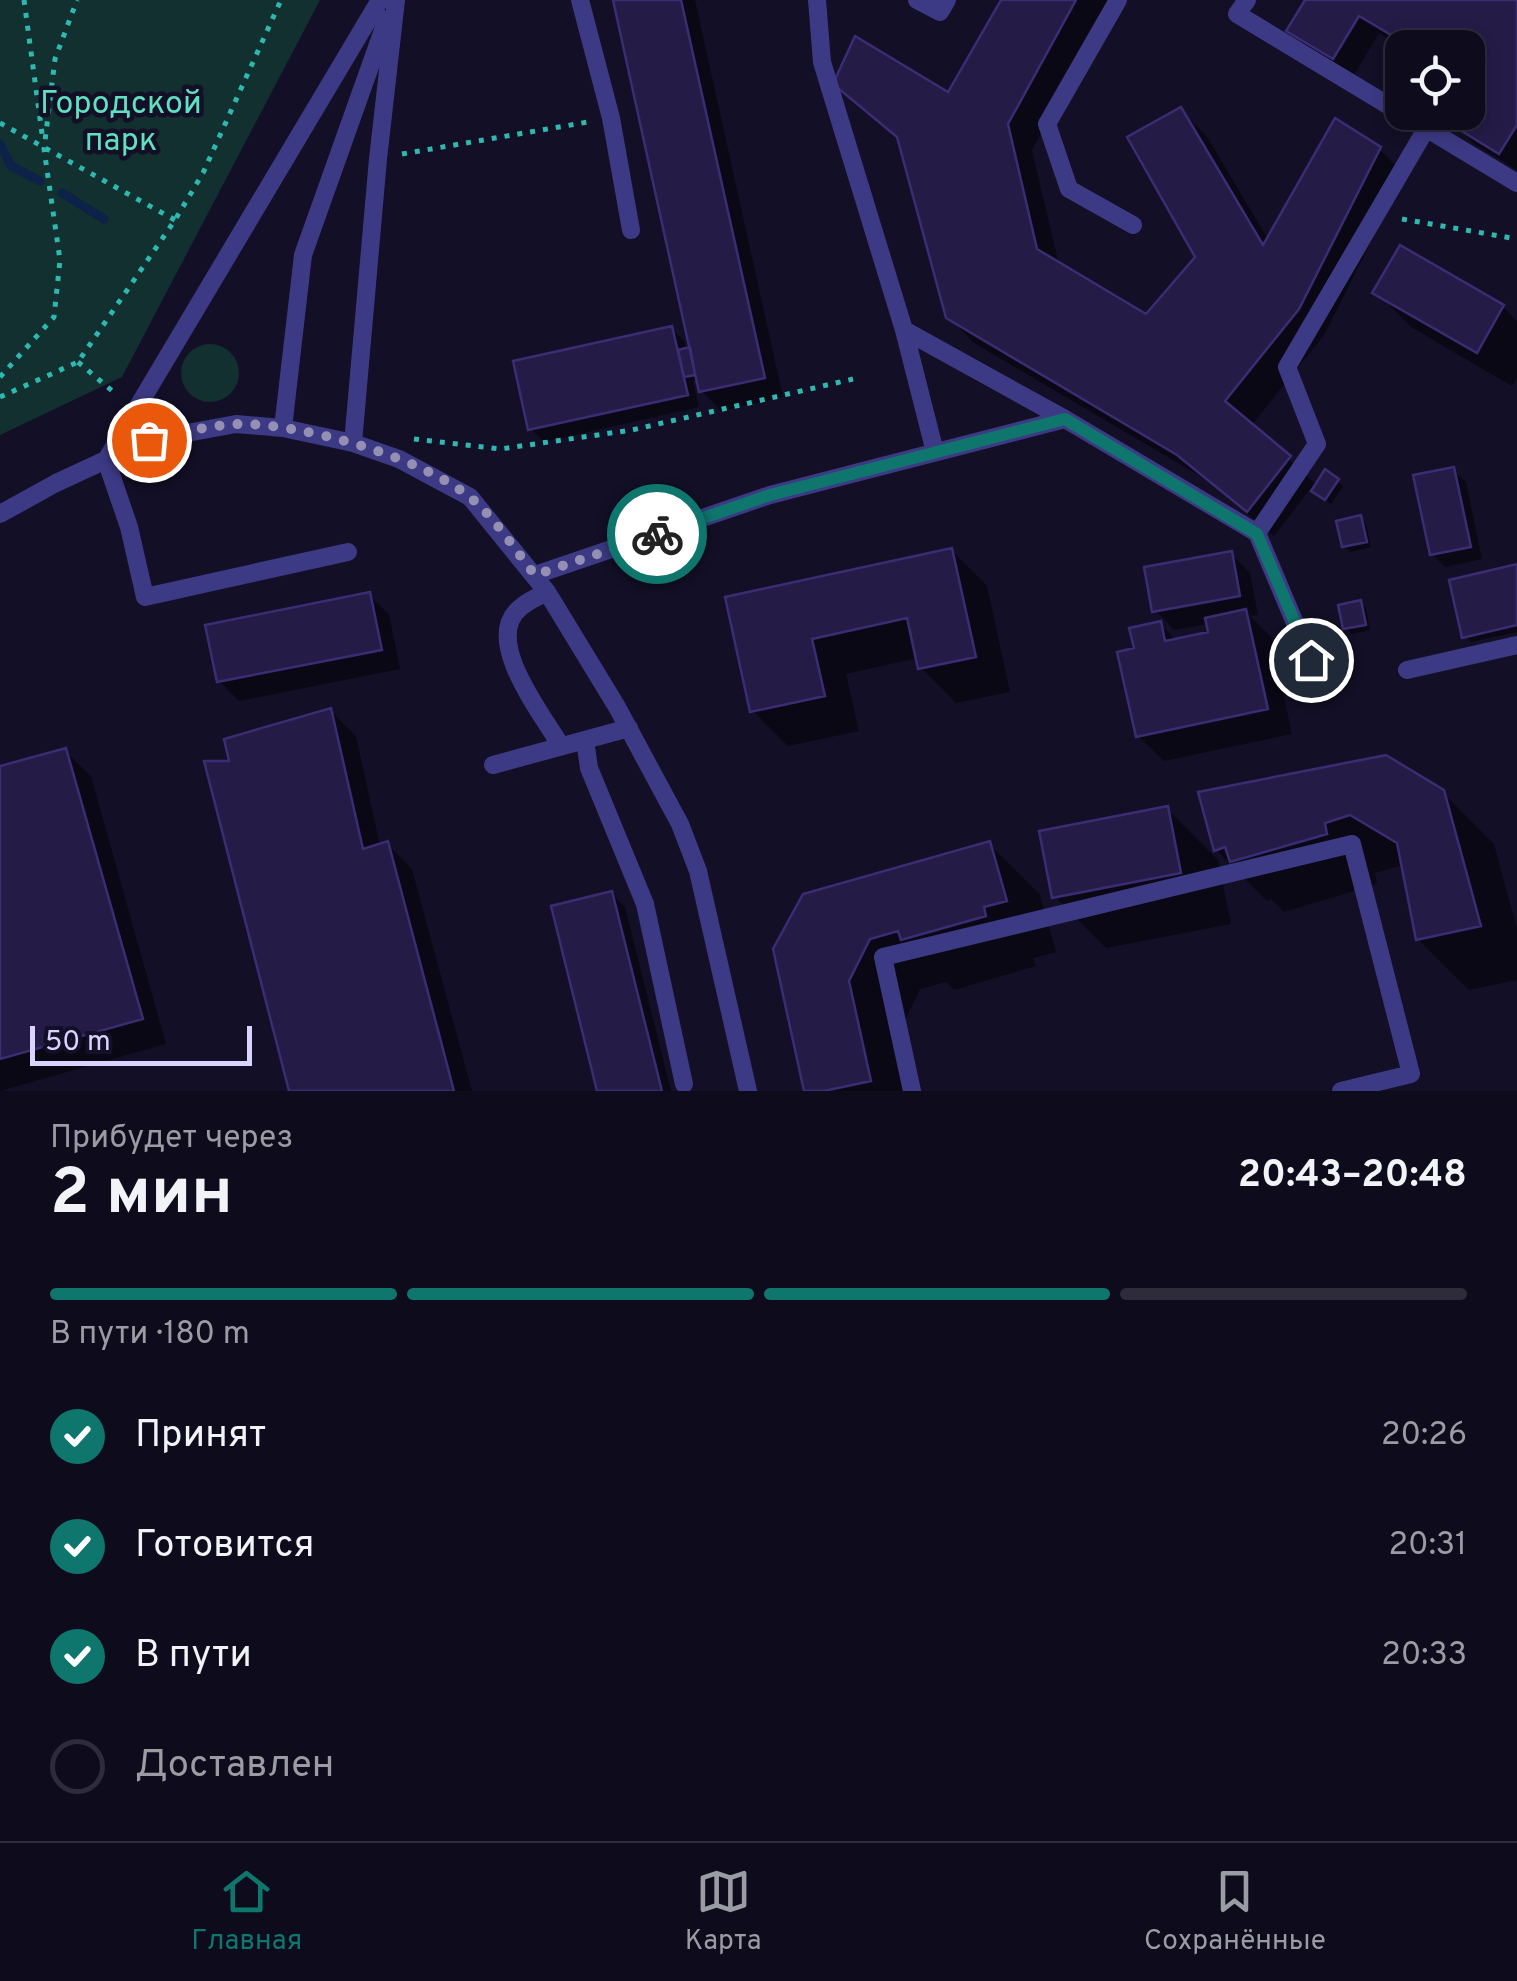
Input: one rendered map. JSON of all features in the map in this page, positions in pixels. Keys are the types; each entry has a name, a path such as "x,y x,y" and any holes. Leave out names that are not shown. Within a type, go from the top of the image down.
{"lane":[{"path":"348,552 144,597 129,527 106,460 380,0"},
{"path":"283,428 303,255 395,0"},
{"path":"353,443 395,0"},
{"path":"580,0 611,118 631,230"},
{"path":"817,0 822,62 904,330 935,452"},
{"path":"917,0 940,12 947,0"},
{"path":"1118,0 1046,124 1068,189 1133,225"},
{"path":"1246,0 1238,14 1385,104"},
{"path":"1257,534 1317,444 1287,367 1425,130"},
{"path":"1428,130 1517,183"},
{"path":"904,330 1065,419 1257,534 1311,660"},
{"path":"535,575 770,495 1065,419"},
{"path":"0,514 149,440 236,424 283,428 353,443 399,459 470,497 547,592 629,728 680,824 698,872 748,1091"},
{"path":"547,592 518,609 505,632 508,656 561,746"},
{"path":"1407,670 1517,646"},
{"path":"493,765 629,728"},
{"path":"585,740 589,768 645,904 684,1084"},
{"path":"912,1091 883,957 1352,844 1410,1074 1341,1091"}],"path":[{"path":"0,377 54,317 60,260 24,0"},
{"path":"44,149 55,58 77,0"},
{"path":"0,398 78,362 203,173 281,0"},
{"path":"378,158 611,118"},
{"path":"0,123 175,220"},
{"path":"1377,214 1517,239"},
{"path":"411,438 500,449 632,430 853,378"}],"green space":[{"name":"Городской парк","path":"0,0 320,0 122,377 0,435"},
{"path":"210,344 230,353 239,373 230,393 210,402 190,393 181,373 190,353"}],"building":[{"path":"613,0 681,0 765,378 699,392"},
{"path":"1001,0 1076,0 1008,124 1037,249 1146,314 1195,257 1127,137 1181,107 1263,245 1335,118 1381,147 1299,309 1225,401 1291,456 1247,512 1177,455 946,318 897,137 833,84 855,36 948,92"},
{"path":"1305,0 1517,0 1517,125 1499,154 1460,130 1485,130 1485,30 1385,31 1359,16 1333,59 1286,31"},
{"path":"1400,245 1504,305 1477,353 1372,293"},
{"path":"672,326 688,395 528,430 513,361"},
{"path":"690,347 695,375 684,377 678,350"},
{"path":"1454,467 1471,547 1430,555 1413,475"},
{"path":"1325,469 1339,479 1325,500 1311,491"},
{"path":"1361,515 1367,542 1342,547 1336,521"},
{"path":"952,548 976,657 918,669 907,618 812,639 825,696 750,712 725,597"},
{"path":"1232,551 1240,596 1152,612 1144,567"},
{"path":"1517,564 1517,625 1462,638 1449,580"},
{"path":"370,592 382,650 217,682 205,625"},
{"path":"1361,600 1366,625 1343,629 1338,605"},
{"path":"1246,609 1268,709 1136,737 1117,652 1134,648 1129,628 1161,621 1165,641 1208,632 1205,618"},
{"path":"331,708 363,849 388,841 454,1091 289,1091 204,761 229,761 224,739"},
{"path":"66,748 143,1019 0,1059 0,766"},
{"path":"1386,755 1444,790 1481,926 1416,940 1397,843 1350,815 1325,823 1327,834 1230,862 1225,847 1214,851 1198,792"},
{"path":"1168,806 1181,873 1052,898 1039,831"},
{"path":"990,841 1007,901 984,907 986,916 901,940 898,931 870,939 849,981 871,1081 804,1091 773,949 803,894"},
{"path":"612,891 662,1091 597,1091 551,906"}],"waterway":[{"path":"0,144 11,166 40,181"},
{"path":"62,193 104,219"}],"way so far":[{"path":"149,440 236,424 262,425 353,443 399,459 470,497 535,575 657,534"}],"route":[{"path":"657,534 770,495 1065,419 1257,534 1311,660"}]}
